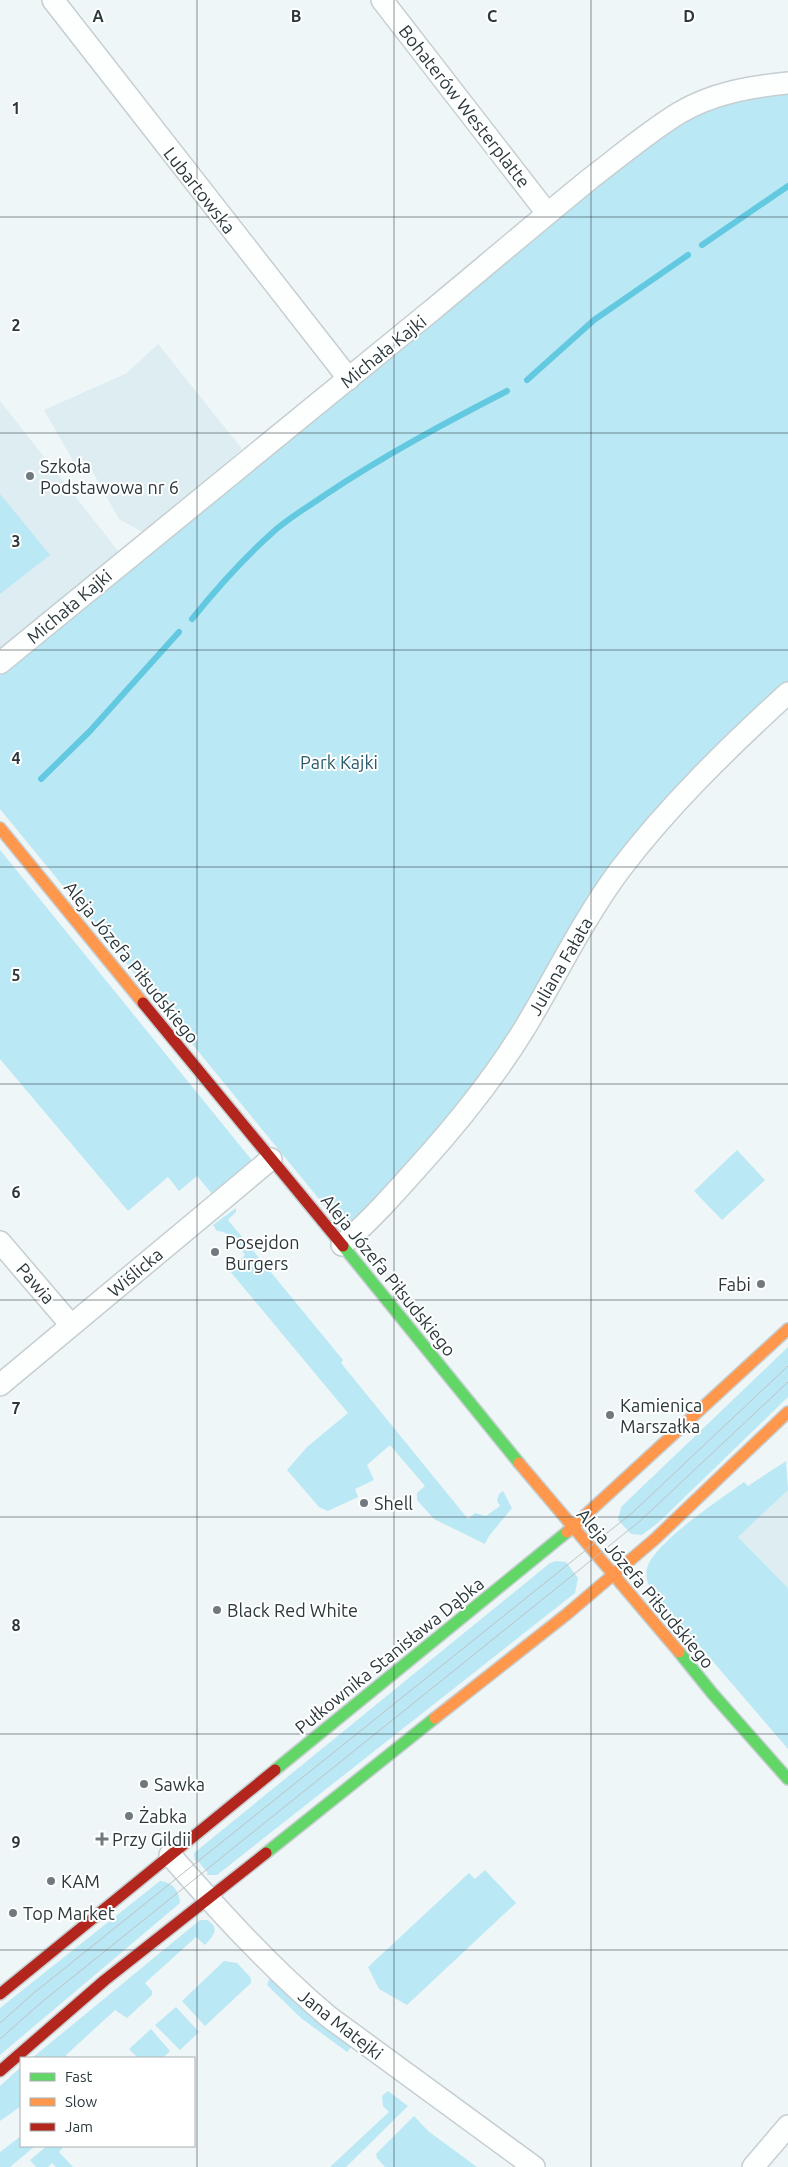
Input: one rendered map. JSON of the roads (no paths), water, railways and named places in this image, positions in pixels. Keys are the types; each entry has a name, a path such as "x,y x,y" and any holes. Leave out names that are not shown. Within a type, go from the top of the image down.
{"street":[{"name":"Lubartowska","path":"53,0 348,379"},
{"name":"Bohaterów Westerplatte","path":"382,0 547,214"},
{"name":"Michała Kajki","path":"0,664 133,552 348,379 615,159 679,114 721,94 750,87 788,83"},
{"name":"Juliana Fałata","path":"342,1245 374,1217 458,1122 475,1100 525,1026 578,933 620,870 703,775 788,693"},
{"name":"Aleja Józefa Piłsudskiego","path":"0,828 572,1528 754,1742 788,1779"},
{"name":"Wiślicka","path":"0,1385 271,1158"},
{"name":"Pawia","path":"0,1242 71,1325"},
{"name":"Pułkownika Stanisława Dąbka","path":"0,1994 572,1528 788,1329"},
{"path":"0,2071 105,1980 567,1614 655,1539 788,1412"},
{"name":"Aleja Józefa Piłsudskiego","path":"754,1742 788,1768"},
{"name":"Jana Matejki","path":"170,1855 208,1898 292,1985 329,2017 534,2167"},
{"path":"754,2167 788,2126"}],"waterway":[{"path":"702,245 788,186"},
{"path":"527,380 594,320 688,255"},
{"path":"192,619 241,563 272,533 291,518 392,453 507,391"},
{"path":"41,779 90,731 179,632"}],"tram line":[{"path":"0,2023 35,1992 632,1513 788,1366"},
{"path":"0,2039 43,2001 640,1521 788,1382"}],"place":[{"name":"Szkoła Podstawowa nr 6","path":"30,476"},
{"name":"Posejdon Burgers","path":"215,1252"},
{"name":"Fabi","path":"761,1284"},
{"name":"Kamienica Marszałka","path":"610,1415"},
{"name":"Shell","path":"364,1503"},
{"name":"Black Red White","path":"217,1610"},
{"name":"Sawka","path":"144,1784"},
{"name":"Żabka","path":"129,1816"},
{"name":"Przy Gildii","path":"102,1839"},
{"name":"KAM","path":"51,1881"},
{"name":"Top Market","path":"13,1913"}],"park label":[{"name":"Park Kajki","path":"339,762"}]}
